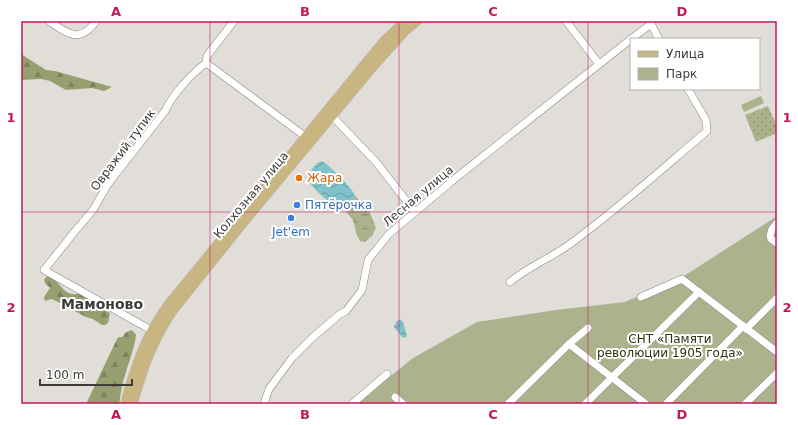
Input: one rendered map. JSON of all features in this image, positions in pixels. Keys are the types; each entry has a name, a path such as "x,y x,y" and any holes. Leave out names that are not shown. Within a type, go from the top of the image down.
{"main road":[{"name":"Колхозная улица","path":"125,404 139,358 151,330 168,305 372,56 405,21"},
{"name":"Колхозная улица","path":"133,404 140,377 148,356 166,320 243,223 391,45 417,21"}],"street":[{"path":"49,21 67,33 80,35 87,32 96,21"},
{"path":"234,21 207,56 206,63 306,136"},
{"path":"566,21 599,64"},
{"path":"652,23 659,38"},
{"name":"Лесная улица","path":"632,38 652,23"},
{"name":"Лесная улица","path":"264,404 269,389 292,358 312,338 340,314 346,311 362,290 368,260 389,234 630,40"},
{"name":"Овражий тупик","path":"151,330 44,270 93,210 108,184 169,104 195,71 206,63"},
{"path":"510,282 518,275 568,245 607,216 707,131 706,120 689,90"},
{"path":"332,116 376,162 415,212"},
{"path":"777,223 772,229 770,236 771,239 777,243"},
{"path":"640,297 682,279 777,352"},
{"path":"585,404 698,292"},
{"path":"666,404 777,298"},
{"path":"508,404 569,344 588,328"},
{"path":"569,344 646,404"},
{"path":"745,404 777,373"},
{"path":"352,404 387,374"},
{"path":"395,397 403,404"}],"green space":[{"path":"21,54 46,70 55,71 112,87 104,91 92,88 66,90 50,81 41,79 21,80"},
{"path":"761,96 764,103 744,112 741,105"},
{"path":"768,106 777,126 777,133 756,142 745,115"},
{"path":"353,193 369,210 376,228 372,236 365,242 360,241 352,219 343,208 350,208 355,200"},
{"name":"СНТ «Памяти революции 1905 года»","path":"777,216 777,404 356,404 413,358 477,322 556,310 625,302 684,276"},
{"path":"46,277 50,277 55,280 70,294 83,295 89,302 96,303 110,313 108,323 102,325 54,300 51,299 45,301 44,297 50,288 45,283 44,280"},
{"path":"131,330 136,335 122,386 119,404 86,404 117,339 119,337 123,337 125,333"}],"water":[{"path":"322,161 343,180 353,192 355,200 354,204 348,207 335,205 322,196 308,180 309,174 314,166"},
{"path":"400,319 403,322 407,336 405,338 402,337 394,327 396,322"}],"place":[{"name":"Жара","path":"299,178"},
{"name":"Пятёрочка","path":"297,205"},
{"name":"Jet'em","path":"291,218"}],"district":[{"name":"Мамоново","path":"102,304"}]}
